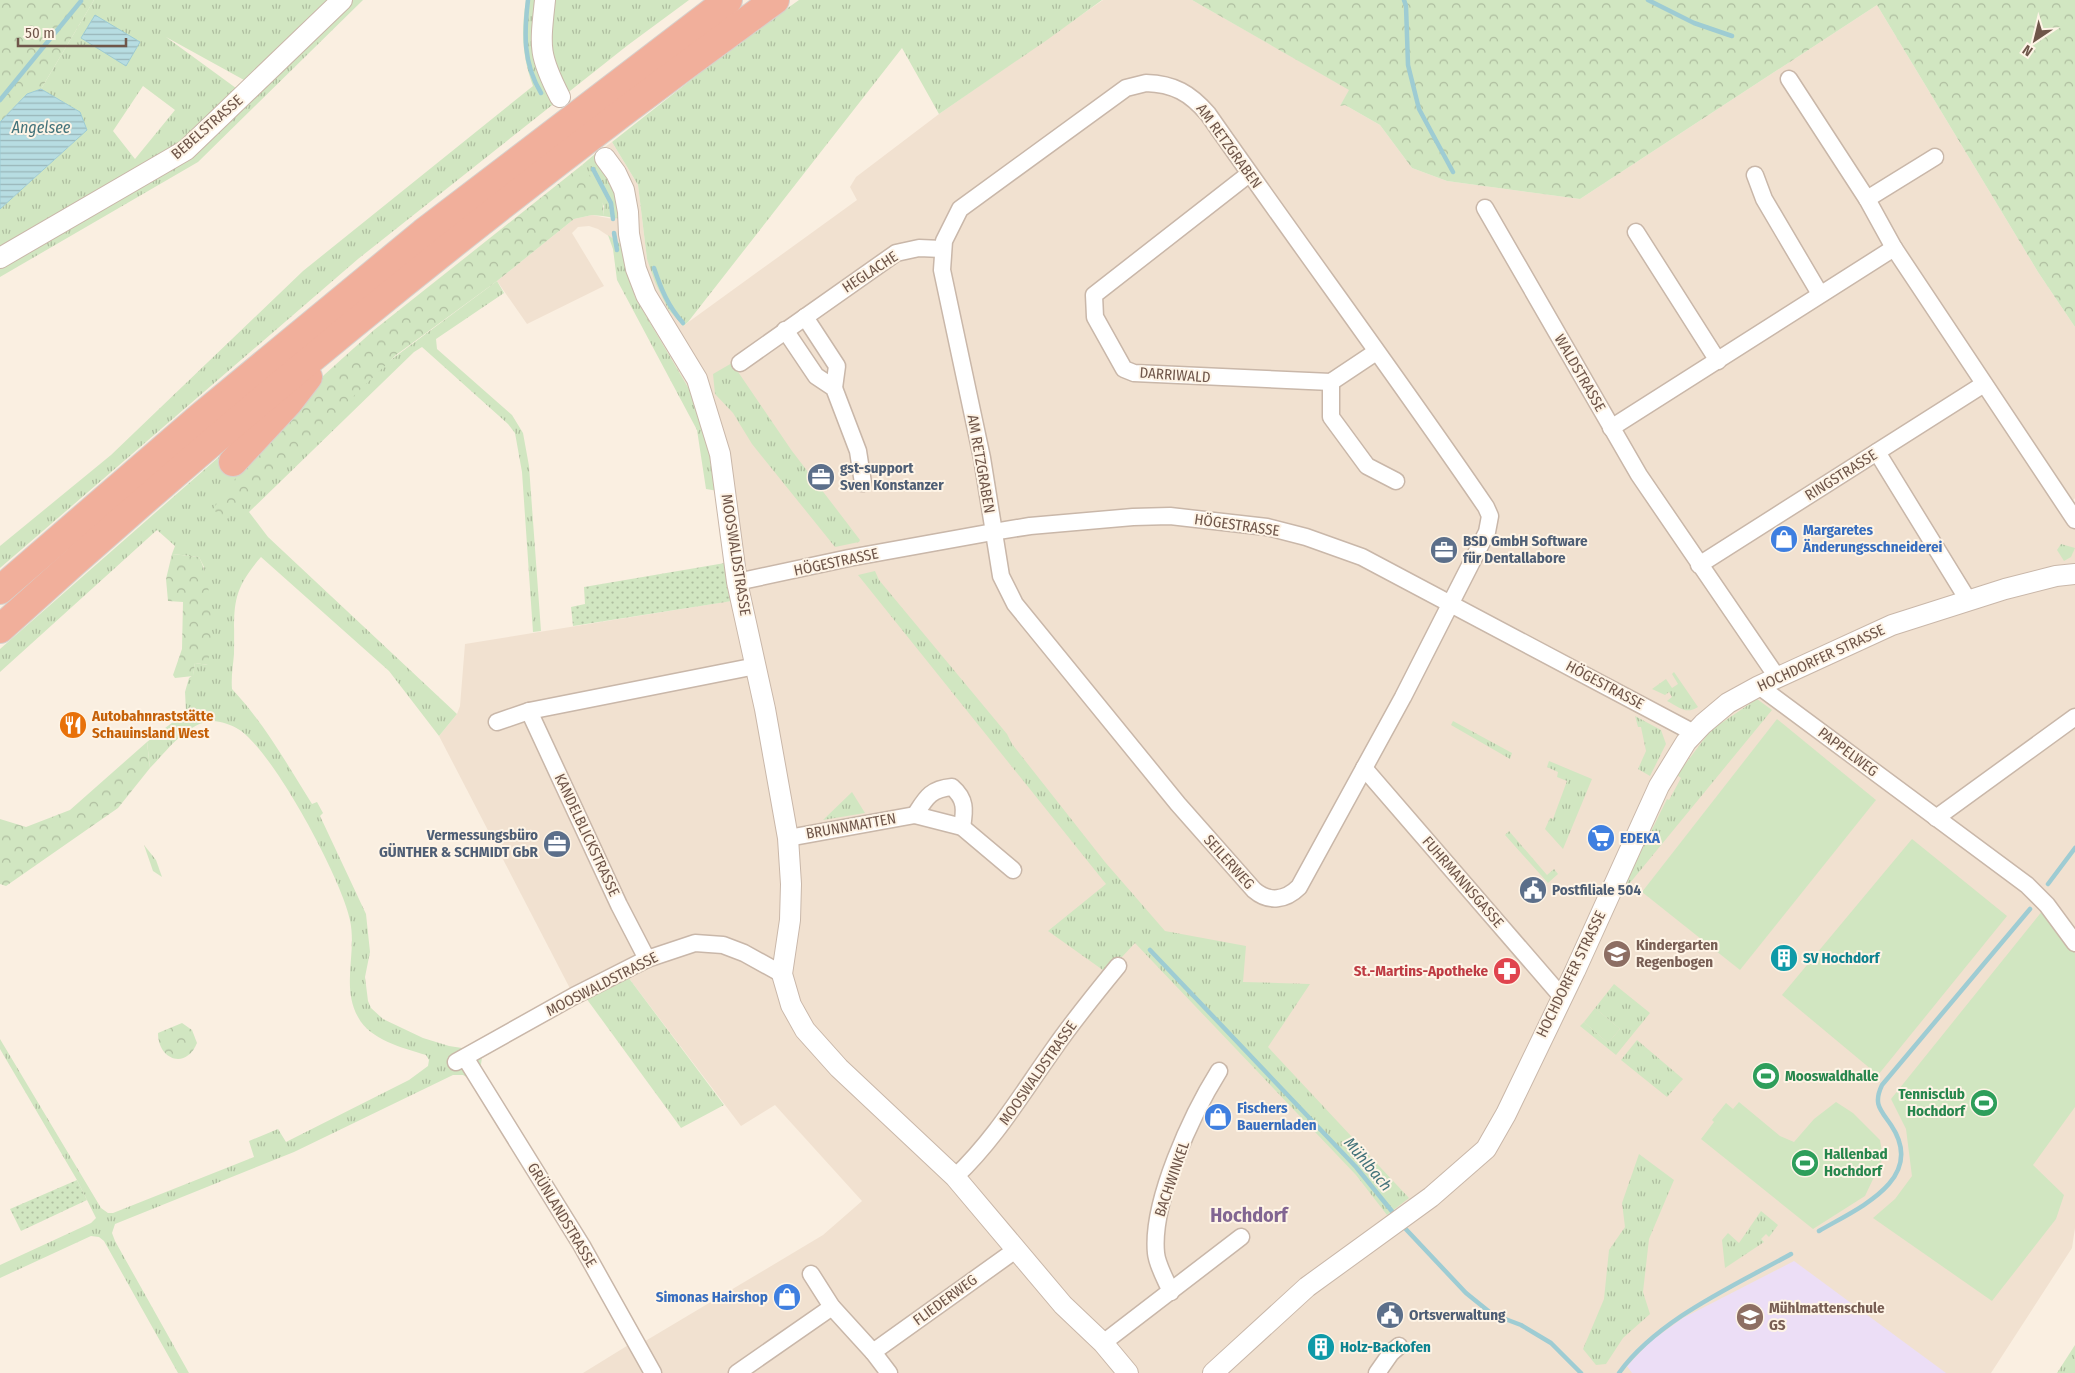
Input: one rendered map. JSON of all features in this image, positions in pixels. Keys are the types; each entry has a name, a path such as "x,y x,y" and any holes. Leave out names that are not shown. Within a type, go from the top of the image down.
{"highway":[{"path":"0,590 200,417 423,233 728,0"},
{"path":"0,629 216,439 334,341 534,182 775,0"},
{"path":"233,462 288,403 334,341"}],"street":[{"name":"BEBELSTRASSE","path":"0,258 186,150 342,0"},
{"path":"545,0 541,38 542,58 560,97"},
{"path":"1789,80 1867,199 1894,248 2075,520"},
{"name":"AM RETZGRABEN","path":"993,532 982,458 942,270 942,249 947,233 960,209 1110,100 1134,85 1162,84 1179,88 1193,98 1416,405 1486,507 1490,516 1487,532 1451,603"},
{"path":"1867,199 1935,157"},
{"name":"MOOSWALDSTRASSE","path":"605,158 616,173 624,190 629,234 636,269 646,295 697,379 710,416 720,454 737,582 756,666 788,838 791,884 790,920 782,974 791,1005 805,1030 838,1068 955,1176 1063,1305 1103,1343 1128,1373"},
{"name":"DARRIWALD","path":"1249,174 1094,295 1095,317 1124,369 1134,373 1331,382"},
{"path":"1755,176 1764,199 1820,294"},
{"name":"WALDSTRASSE","path":"1485,208 1611,428 1894,248"},
{"path":"1636,232 1718,360"},
{"name":"HEGLACHE","path":"740,364 785,330 896,253 919,248 942,249"},
{"path":"805,317 838,366 834,388 858,451 863,483"},
{"path":"785,330 816,376 834,388"},
{"path":"1376,352 1331,382 1331,417 1367,466 1396,480"},
{"name":"RINGSTRASSE","path":"1699,565 1984,384"},
{"path":"1611,428 1639,475 1777,677"},
{"path":"1877,452 1968,600"},
{"name":"HÖGESTRASSE","path":"737,582 849,558 1030,526 1160,517 1267,527 1306,537 1362,557 1694,733"},
{"name":"SEILERWEG","path":"993,532 1001,576 1015,604 1178,804 1259,894 1274,898 1289,897 1299,887 1451,603"},
{"name":"HOCHDORFER STRASSE","path":"1213,1373 1307,1287 1450,1182 1486,1149 1506,1114 1562,997 1659,786 1671,764 1694,733 1728,703 1759,686 1892,625 1968,600 2056,576 2075,574"},
{"path":"497,722 528,711 756,666"},
{"name":"PAPPELWEG","path":"1759,686 2027,885 2047,905 2075,943"},
{"name":"KANDELBLICKSTRASSE","path":"528,711 647,959"},
{"path":"1936,818 2075,717"},
{"name":"FUHRMANNSGASSE","path":"1364,768 1562,997"},
{"name":"BRUNNMATTEN","path":"915,815 937,788 952,787 960,794 965,807 962,827"},
{"name":"BRUNNMATTEN","path":"788,838 915,815 962,827 1013,870"},
{"name":"MOOSWALDSTRASSE","path":"461,1061 574,996 647,959 694,943 723,946 744,953 782,974"},
{"name":"MOOSWALDSTRASSE","path":"955,1176 977,1156 999,1129 1052,1051 1118,966"},
{"name":"GRÜNLANDSTRASSE","path":"461,1061 582,1246 653,1373"},
{"name":"BACHWINKEL","path":"1171,1292 1156,1254 1158,1218 1174,1165 1201,1099 1219,1071"},
{"path":"1103,1343 1241,1237"},
{"name":"FLIEDERWEG","path":"873,1352 1017,1249"},
{"path":"811,1274 832,1308 873,1352 888,1373"},
{"path":"737,1373 832,1308"},
{"path":"1377,1373 1390,1353 1399,1346"}],"shaded area":[{"path":"1103,0 1192,0 1350,90 1340,106 1345,105 1380,125 1412,168 1447,181 1580,199 1877,5 2038,272 2075,327 2075,498 2072,502 2075,507 2075,1228 2072,1248 1991,1373 583,1373 630,1344 642,1343 823,1235 862,1201 775,1105 741,1126 628,977 577,1002 439,736 457,714 460,706 465,644 731,601 718,491 702,411 635,297 622,245 598,229 589,226 578,227 572,233 604,286 527,324 497,281 574,219 592,215 613,219 602,162 595,154 612,142 638,185 647,259 683,326 857,200 850,187 856,177 939,114"},
{"name":"Mühlmattenschule GS","path":"1794,1261 1946,1373 1632,1373 1627,1366 1651,1341 1683,1318"}],"green space":[{"path":"0,0 94,0 41,89 27,94 0,122"},
{"path":"94,0 327,0 244,80 166,37 240,91 332,0 363,0 198,162 0,277 0,209 74,142 80,112 41,89","holes":["143,86 175,110 135,159 113,131"]},
{"path":"526,0 689,0 628,45 358,259 0,568 0,546 111,455 303,271 533,86 524,44 523,23"},
{"path":"799,0 1102,0 939,114 902,48 683,326 668,309 655,282 647,259 638,185 612,142 733,47"},
{"path":"1192,0 2075,0 2075,327 2038,272 1877,5 1580,199 1447,181 1412,168 1380,125 1345,105 1340,106 1349,90"},
{"path":"595,154 602,162 622,211 621,219 603,216 604,206 582,165"},
{"path":"582,165 601,195 603,216 592,215 574,219 497,281 396,355 225,521 213,509 240,472 324,375 374,330"},
{"path":"608,235 622,245 635,297 702,411 718,491 706,489 697,430 617,280 613,249"},
{"path":"497,281 504,293 436,339 437,349 512,415 523,433 529,466 541,631 533,632 522,472 515,433 508,424 422,347 414,352 249,512 268,537 457,714 439,736 389,671 261,557 243,581 236,602 232,689 265,730 312,804 317,802 323,813 320,816 366,914 370,952 365,977 368,1001 371,1008 383,1019 423,1038 462,1048 474,1046 570,989 577,1002 482,1058 480,1070 608,1301 470,1079 463,1075 453,1075 294,1152 115,1224 112,1233 115,1241 189,1373 178,1373 104,1241 99,1237 91,1236 0,1278 0,1265 91,1223 96,1218 77,1180 0,1049 0,1039 101,1208 108,1213 113,1213 254,1157 249,1141 278,1129 286,1142 409,1080 428,1066 429,1060 426,1055 388,1042 370,1032 358,1017 351,994 352,933 344,901 334,876 304,817 287,788 253,742 238,729 222,722 204,723 195,726 178,738 150,768 147,742 186,711 185,692 189,678 193,675 195,663 208,665 204,567 199,557 172,554 175,546 157,530 0,672 0,649 220,456 240,472"},
{"path":"732,363 792,451 860,540 859,542 835,547 752,444 733,413 715,394 713,374"},
{"path":"2061,544 2075,548 2071,557 2064,561 2057,550"},
{"path":"172,554 199,557 207,581 211,610 211,640 208,665 195,663 193,676 175,678 173,675 182,649 183,602 168,601 166,579"},
{"path":"725,563 732,601 573,626 571,607 585,604 584,587"},
{"path":"875,571 879,580 1007,734 1012,744 1105,862 1165,931 1246,946 1243,982 1310,984 1268,1047 1409,1198 1387,1215 1356,1175 1135,943 1107,973 1048,931 1106,884 858,575"},
{"path":"1674,672 1698,707 1690,710 1682,709 1667,701 1672,697 1669,692 1665,695 1652,689 1666,679 1672,688 1678,684 1672,674"},
{"path":"1757,699 1772,710 1625,889 1629,876 1667,799 1669,800 1681,778 1677,775 1711,730"},
{"path":"1635,716 1661,730 1666,744 1650,776 1638,769 1646,751 1641,727 1638,727"},
{"path":"1777,719 1876,800 1740,970 1642,892"},
{"path":"1453,721 1512,753 1510,759 1451,725"},
{"path":"147,742 150,768 118,808 6,886 0,884 0,819 26,827 70,810"},
{"path":"1549,761 1592,779 1563,849 1545,829 1550,818 1553,819 1567,781 1557,777 1558,772 1547,767"},
{"path":"852,792 865,813 823,820"},
{"path":"1509,831 1547,875 1554,869 1558,874 1548,883 1505,835"},
{"path":"1912,839 2007,916 1878,1075 1782,995"},
{"path":"144,845 156,860 162,877 153,871"},
{"name":"Tennisclub Hochdorf","path":"2047,905 2075,953 2075,1107 2033,1165 2064,1195 2056,1219 1992,1301 1873,1218 1895,1199 1912,1176 1906,1129 1891,1099"},
{"path":"628,977 724,1105 681,1128 586,998"},
{"path":"1614,984 1650,1013 1616,1055 1580,1026 1584,1022 1608,1043 1620,1029 1595,1008"},
{"path":"1595,1008 1620,1029 1608,1043 1584,1022"},
{"path":"182,1023 192,1030 197,1043 186,1057 180,1059 173,1058 163,1050 159,1042 158,1033"},
{"path":"1637,1040 1683,1079 1667,1097 1621,1060"},
{"name":"Hallenbad Hochdorf","path":"1739,1102 1780,1136 1794,1142 1814,1119 1836,1102 1853,1113 1880,1140 1883,1158 1865,1196 1813,1229 1701,1139 1714,1122 1712,1120 1726,1103 1733,1109"},
{"path":"1639,1154 1674,1180 1649,1239 1643,1292 1650,1314 1623,1338 1606,1364 1596,1365 1583,1349 1604,1299 1609,1250 1625,1227 1622,1203"},
{"path":"77,1180 87,1200 21,1231 10,1209"},
{"path":"1761,1211 1778,1225 1769,1237 1766,1234 1761,1239 1764,1242 1725,1268 1722,1240 1728,1233 1739,1243"},
{"path":"2075,1345 2075,1373 2057,1373"}],"water":[{"path":"95,15 140,42 126,66 81,38"},
{"name":"Angelsee","path":"41,89 80,112 87,130 0,209 0,122 27,94"}],"waterway":[{"path":"528,0 526,48 531,71 541,93"},
{"path":"1404,0 1406,6 1408,65 1419,109 1453,172"},
{"path":"1648,0 1694,23 1732,36"},
{"path":"0,100 81,1"},
{"path":"593,169 611,203 613,219"},
{"path":"614,233 617,250"},
{"path":"654,268 666,297 683,323"},
{"path":"2048,884 2075,848"},
{"path":"1819,1231 1868,1202 1883,1190 1894,1177 1901,1162 1900,1144 1879,1106 1878,1097 1882,1085 2030,909"},
{"name":"Mühlbach","path":"1150,950 1356,1167 1395,1215"},
{"name":"Mühlbach","path":"1401,1224 1466,1293 1492,1314 1521,1325 1551,1343 1581,1373"},
{"path":"1619,1373 1654,1336 1676,1320 1722,1291 1791,1254"}],"place":[{"name":"gst-support Sven Konstanzer","path":"821,477"},
{"name":"Margaretes Änderungsschneiderei","path":"1784,539"},
{"name":"BSD GmbH Software für Dentallabore","path":"1444,550"},
{"name":"Autobahnraststätte Schauinsland West","path":"73,725"},
{"name":"EDEKA","path":"1601,838"},
{"name":"Vermessungsbüro GÜNTHER & SCHMIDT GbR","path":"557,844"},
{"name":"Postfiliale 504","path":"1533,890"},
{"name":"Kindergarten Regenbogen","path":"1617,954"},
{"name":"SV Hochdorf","path":"1784,958"},
{"name":"St.-Martins-Apotheke","path":"1507,971"},
{"name":"Mooswaldhalle","path":"1766,1076"},
{"name":"Tennisclub Hochdorf","path":"1984,1103"},
{"name":"Fischers Bauernladen","path":"1218,1117"},
{"name":"Hallenbad Hochdorf","path":"1805,1163"},
{"name":"Simonas Hairshop","path":"787,1297"},
{"name":"Ortsverwaltung","path":"1390,1315"},
{"name":"Mühlmattenschule GS","path":"1750,1317"},
{"name":"Holz-Backofen","path":"1321,1347"}],"district":[{"name":"Hochdorf","path":"1249,1215"}]}
